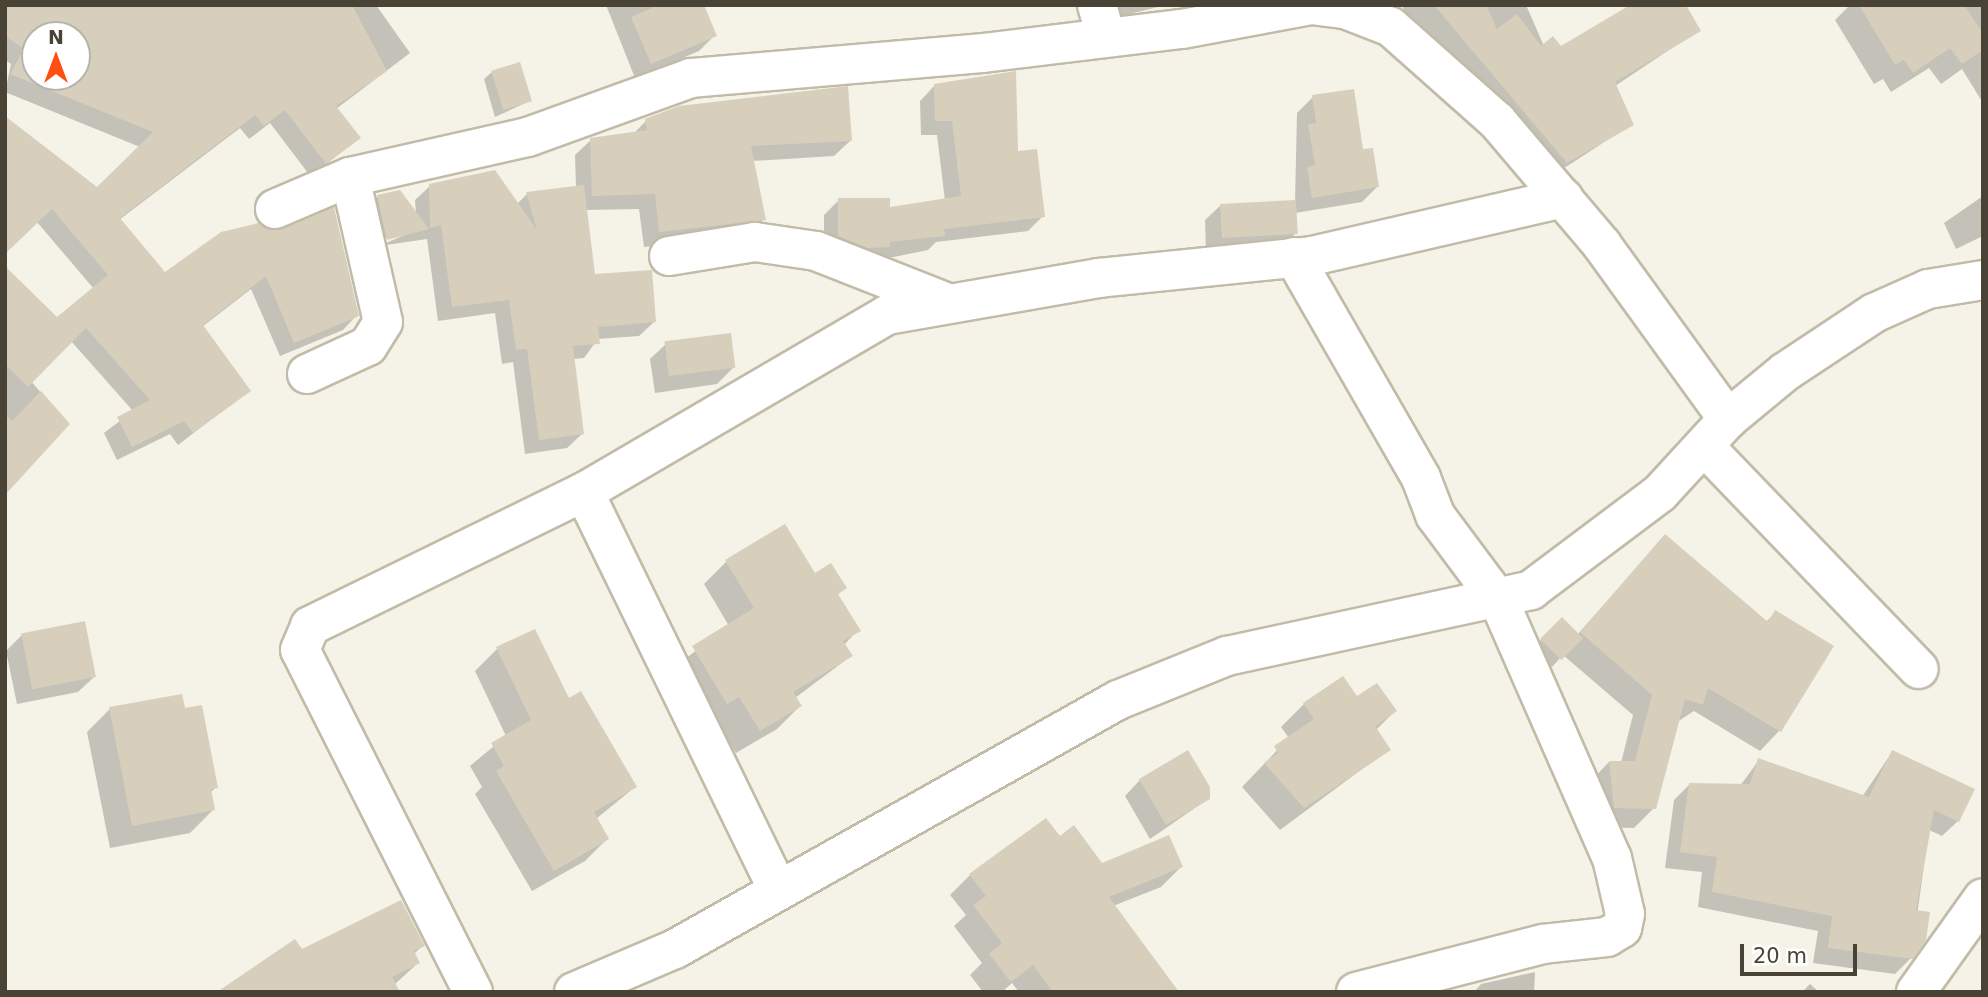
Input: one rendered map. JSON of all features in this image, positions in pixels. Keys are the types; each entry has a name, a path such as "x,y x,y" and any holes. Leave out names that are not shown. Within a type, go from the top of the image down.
{"street":[{"path":"275,209 350,177 528,137 691,78 1101,21 1311,5 1389,16 1497,121 1563,198 1717,433 1919,669"},
{"path":"307,374 369,346 383,322 350,177"},
{"path":"473,992 300,650 310,626 330,613 584,492 887,315 943,301 1294,257 1437,231 1563,198"},
{"path":"668,256 755,242 816,251 943,301"},
{"path":"1294,257 1421,478 1435,515 1499,601 1612,858 1622,928 1607,937 1518,950 1356,992"},
{"path":"574,992 675,949 1118,700 1227,656 1499,601 1531,590 1590,551 1717,433 1874,313 1928,289 1983,280"},
{"path":"584,492 778,889"},
{"path":"1916,992 1983,898"}],"building":[{"path":"5,5 352,5 387,71 336,106 361,138 326,164 285,110 264,126 255,115 120,218 165,272 221,232 259,223 283,229 334,207 359,316 294,343 266,276 203,325 251,391 193,433 184,421 132,447 117,417 150,400 86,328 28,387 5,364 5,266 57,317 108,275 52,209 5,254 5,116 97,187 153,132 52,91 91,91 91,21 21,21 21,47 5,36"},
{"path":"659,5 704,5 717,36 651,64 631,17"},
{"path":"1434,5 1486,5 1497,29 1517,14 1541,46 1553,36 1561,46 1630,5 1686,5 1701,31 1615,82 1634,125 1567,163"},
{"path":"1859,5 1964,5 1983,33 1983,50 1962,64 1950,48 1913,73 1904,60 1895,65"},
{"path":"21,54 21,78 10,74"},
{"path":"520,62 532,101 503,110 491,71"},
{"path":"1016,71 1018,151 1037,149 1045,217 944,229 945,236 890,242 890,247 867,248 838,236 838,198 890,198 890,207 961,196 952,121 935,121 934,84"},
{"path":"848,86 852,141 751,146 766,220 659,232 655,194 592,196 590,138 647,130 645,119 679,106"},
{"path":"1354,89 1363,149 1373,148 1379,187 1312,198 1307,167 1315,165 1308,124 1316,123 1312,95"},
{"path":"495,170 537,230 526,192 584,185 595,274 652,270 656,322 598,327 600,344 573,346 584,434 539,440 527,349 516,350 509,300 452,307 441,225 430,228 429,184"},
{"path":"400,190 429,229 387,240 377,195"},
{"path":"1296,200 1298,234 1222,238 1220,204"},
{"path":"731,333 735,368 669,376 664,341"},
{"path":"41,391 70,424 5,495 5,415 12,421"},
{"path":"785,524 815,573 831,563 847,588 838,594 861,631 843,641 853,656 793,692 802,706 760,731 739,697 727,704 692,646 754,608 725,560"},
{"path":"1665,534 1768,622 1775,610 1834,646 1781,732 1708,688 1703,705 1685,699 1656,809 1614,808 1609,761 1635,761 1652,695 1580,632"},
{"path":"1562,617 1583,638 1561,660 1540,639"},
{"path":"85,621 96,677 32,689 21,633"},
{"path":"535,629 569,698 581,691 637,787 594,812 609,839 554,871 496,771 504,766 491,743 531,720 496,647"},
{"path":"1343,676 1357,696 1377,683 1397,711 1375,726 1391,750 1304,808 1264,763 1278,753 1274,746 1314,719 1303,703"},
{"path":"182,694 185,708 202,705 218,788 211,789 215,810 132,826 109,707"},
{"path":"1188,750 1210,787 1210,799 1166,825 1139,779"},
{"path":"1892,750 1975,789 1959,822 1934,810 1916,910 1930,912 1926,940 1913,959 1828,948 1832,916 1712,892 1717,857 1680,852 1689,783 1750,784 1758,758 1869,797"},
{"path":"1046,818 1060,836 1074,825 1102,863 1169,835 1183,867 1109,897 1179,992 1053,992 1033,965 1011,982 989,954 1002,943 973,905 986,896 969,874"},
{"path":"401,900 425,946 414,951 420,963 392,977 400,992 217,992 295,939 302,949"}]}
